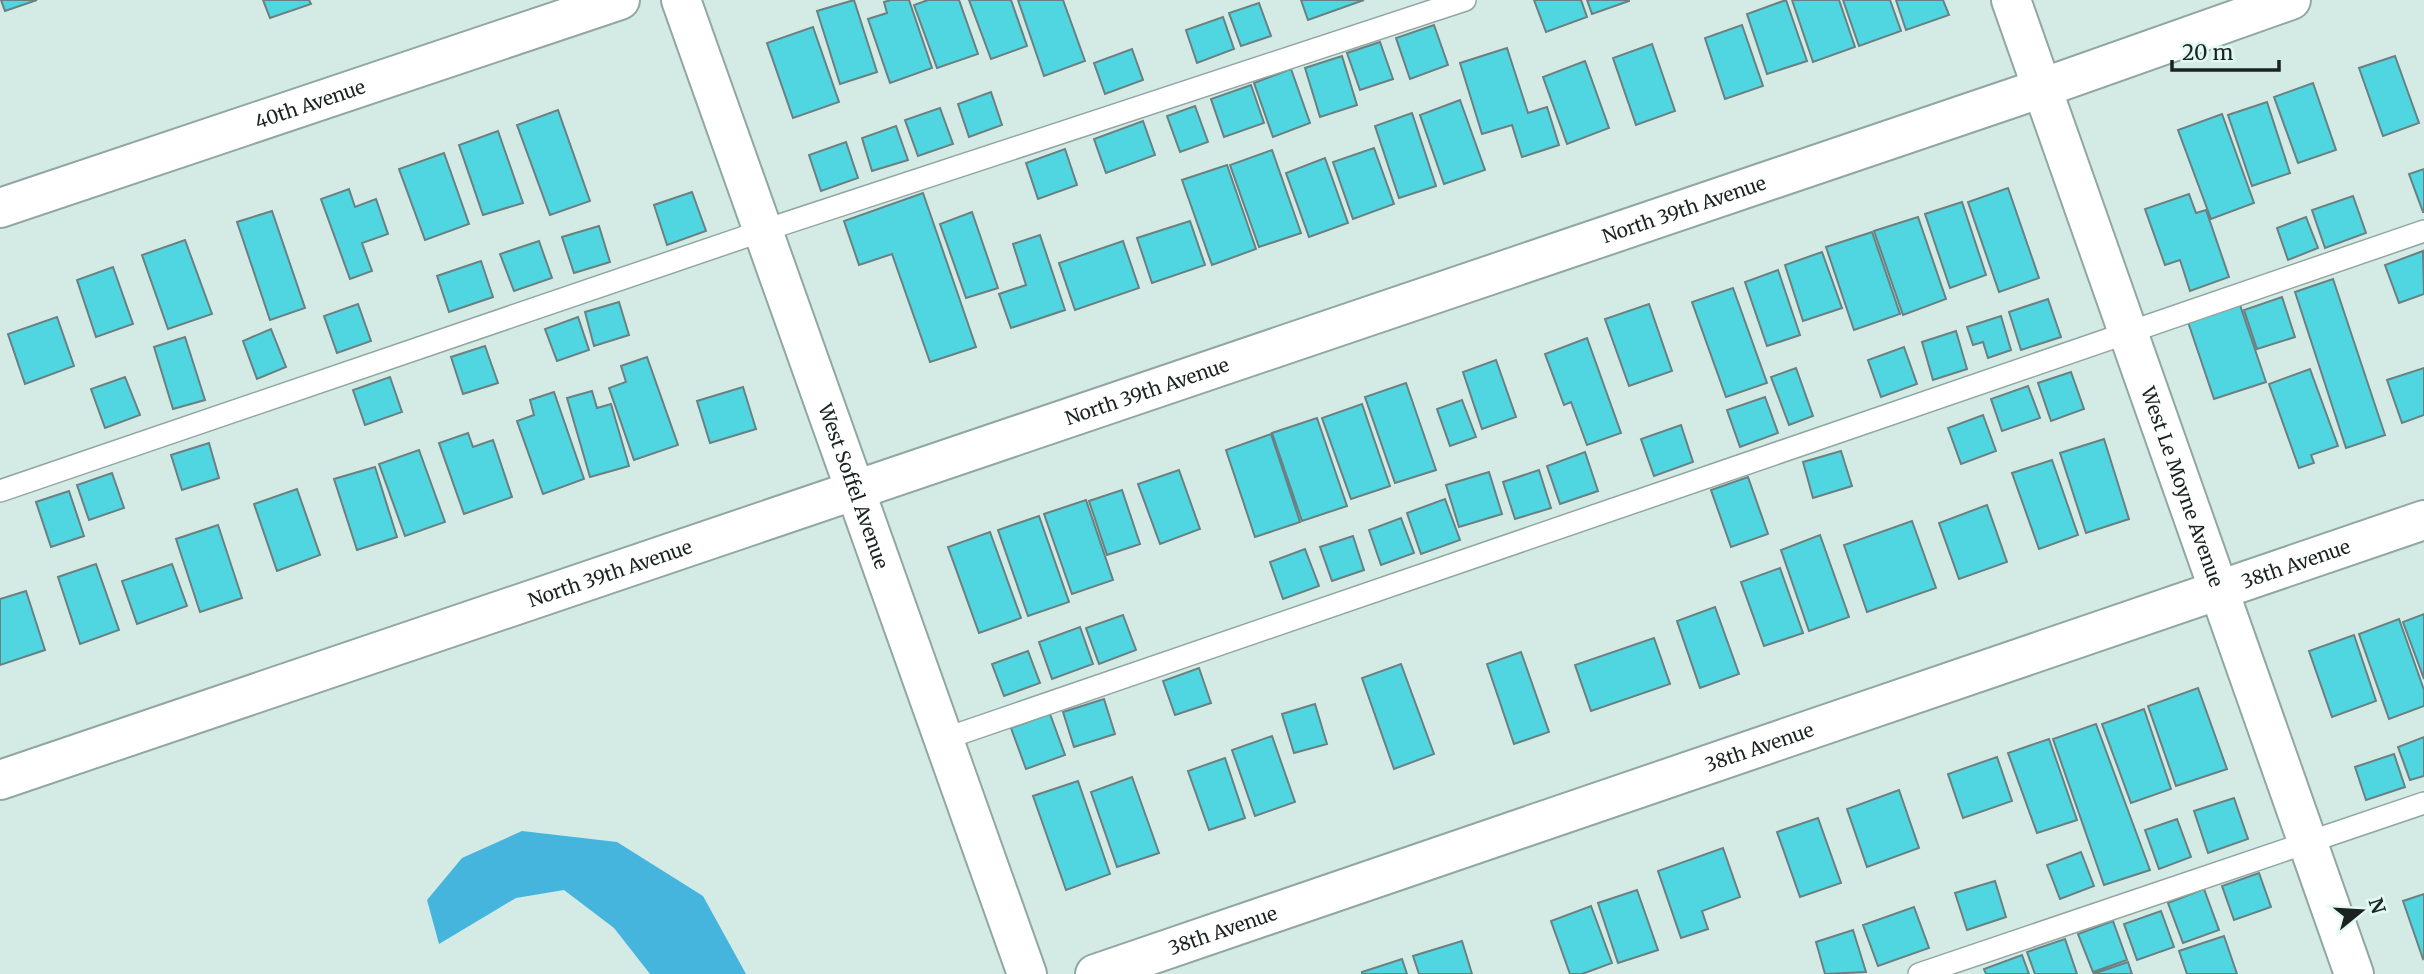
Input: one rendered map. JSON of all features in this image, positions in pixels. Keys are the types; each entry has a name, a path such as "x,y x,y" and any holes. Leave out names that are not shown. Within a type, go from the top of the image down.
{"street":[{"name":"40th Avenue","path":"0,208 620,0"},
{"name":"West Soffel Avenue","path":"681,0 1027,974"},
{"name":"West Le Moyne Avenue","path":"2011,0 2354,974"},
{"name":"North 39th Avenue","path":"0,780 2042,88 2291,0"},
{"name":"38th Avenue","path":"1095,974 2424,520"}],"lane":[{"path":"0,491 762,231 1465,0"},
{"path":"944,739 2424,231"},
{"path":"1919,974 2424,803"}],"water":[{"path":"522,831 617,842 703,896 746,974 650,974 614,928 564,890 516,898 439,944 427,900 462,858"}],"building":[{"path":"1,0 37,0 5,11"},
{"path":"263,0 309,0 311,4 270,18"},
{"path":"854,0 877,72 840,84 817,11"},
{"path":"909,0 932,68 890,83 868,19 887,13 884,2"},
{"path":"928,0 959,0 978,54 937,68 914,5"},
{"path":"969,0 1011,0 1027,46 991,59"},
{"path":"1018,0 1063,0 1085,61 1044,76"},
{"path":"1301,0 1364,0 1308,20"},
{"path":"1534,0 1581,0 1587,17 1546,32"},
{"path":"1587,0 1629,0 1629,1 1592,14"},
{"path":"1786,0 1807,61 1767,74 1747,14"},
{"path":"1792,0 1839,0 1855,47 1813,62"},
{"path":"1843,0 1890,0 1901,31 1859,46"},
{"path":"1896,0 1943,0 1949,15 1906,30"},
{"path":"1259,3 1271,36 1241,46 1229,13"},
{"path":"1223,17 1234,49 1197,63 1186,30"},
{"path":"1434,25 1448,65 1410,79 1396,38"},
{"path":"1742,25 1763,86 1725,99 1705,38"},
{"path":"813,27 839,102 793,118 767,43"},
{"path":"1380,42 1393,79 1360,90 1347,53"},
{"path":"1652,44 1675,111 1636,125 1613,58"},
{"path":"1507,48 1528,113 1547,107 1559,145 1522,157 1512,125 1482,134 1460,63"},
{"path":"1132,49 1143,80 1105,94 1094,63"},
{"path":"1342,56 1357,105 1320,117 1305,68"},
{"path":"2395,56 2419,123 2383,136 2359,68"},
{"path":"1585,61 1609,128 1567,144 1543,77"},
{"path":"1291,69 1310,123 1273,137 1254,83"},
{"path":"2313,83 2336,150 2298,163 2274,97"},
{"path":"1251,85 1264,123 1224,137 1211,99"},
{"path":"991,92 1002,125 969,137 958,104"},
{"path":"1460,100 1485,170 1444,184 1420,115"},
{"path":"2267,102 2290,173 2252,186 2228,115"},
{"path":"1195,106 1208,142 1180,152 1167,116"},
{"path":"940,108 953,144 918,156 905,120"},
{"path":"558,110 590,201 550,215 517,125"},
{"path":"1412,113 1436,186 1399,198 1375,126"},
{"path":"2222,114 2254,203 2211,219 2178,130"},
{"path":"1143,121 1155,155 1106,173 1094,139"},
{"path":"896,126 908,160 872,171 862,138"},
{"path":"498,131 523,203 483,215 459,145"},
{"path":"846,142 858,178 821,191 809,155"},
{"path":"1374,148 1394,204 1353,219 1333,162"},
{"path":"1065,149 1077,185 1038,199 1026,163"},
{"path":"1272,150 1301,233 1259,247 1230,165"},
{"path":"444,153 469,224 425,240 399,169"},
{"path":"1325,158 1348,223 1309,237 1286,173"},
{"path":"1227,165 1256,249 1212,265 1182,180"},
{"path":"2424,169 2424,212 2423,212 2409,174"},
{"path":"2008,188 2039,278 1999,292 1968,202"},
{"path":"349,189 355,207 376,199 388,234 362,243 372,271 350,279 321,199"},
{"path":"692,192 706,231 667,245 654,205"},
{"path":"923,193 976,347 930,362 892,254 859,265 844,221"},
{"path":"2189,194 2196,213 2206,210 2229,277 2190,291 2180,260 2165,265 2145,209"},
{"path":"2353,196 2366,233 2325,248 2312,210"},
{"path":"1962,202 1986,275 1950,288 1925,214"},
{"path":"272,211 305,308 270,320 237,222"},
{"path":"972,212 998,288 966,298 940,224"},
{"path":"1918,217 1946,299 1903,315 1874,231"},
{"path":"2306,217 2318,248 2288,260 2277,228"},
{"path":"1190,221 1205,265 1152,283 1137,238"},
{"path":"599,226 610,262 574,273 562,237"},
{"path":"1872,232 1900,314 1854,330 1826,247"},
{"path":"1040,235 1065,310 1011,328 999,294 1026,285 1013,244"},
{"path":"185,240 212,314 168,329 142,255"},
{"path":"539,241 552,278 514,291 500,254"},
{"path":"1123,241 1139,288 1075,310 1059,263"},
{"path":"2423,251 2424,294 2399,303 2385,265"},
{"path":"1822,252 1842,308 1803,321 1785,265"},
{"path":"481,261 493,297 449,312 437,276"},
{"path":"113,267 133,324 96,337 77,280"},
{"path":"1778,270 1800,335 1767,346 1745,282"},
{"path":"2333,279 2385,435 2346,448 2295,292"},
{"path":"1733,288 1767,383 1726,397 1692,302"},
{"path":"2282,297 2295,337 2257,349 2244,310"},
{"path":"2048,299 2061,337 2021,350 2009,312"},
{"path":"619,302 629,335 594,346 585,312"},
{"path":"358,304 371,341 337,353 324,316"},
{"path":"1649,304 1672,371 1629,386 1605,319"},
{"path":"2240,305 2266,382 2214,399 2188,322"},
{"path":"2001,316 2011,350 1988,358 1983,342 1973,345 1967,327"},
{"path":"57,317 74,366 25,384 8,334"},
{"path":"578,317 589,350 557,361 545,329"},
{"path":"271,329 286,367 257,379 243,341"},
{"path":"1956,331 1967,369 1933,380 1922,342"},
{"path":"185,337 205,400 173,409 154,347"},
{"path":"1587,338 1621,433 1587,445 1571,402 1564,405 1545,354"},
{"path":"485,346 498,383 463,394 451,357"},
{"path":"1904,347 1917,384 1881,397 1868,360"},
{"path":"647,357 678,445 634,460 609,388 626,382 621,366"},
{"path":"1496,360 1516,417 1482,429 1463,372"},
{"path":"1796,368 1813,416 1789,425 1771,377"},
{"path":"2424,368 2424,415 2402,423 2387,380"},
{"path":"2310,369 2338,446 2311,455 2314,463 2299,468 2269,384"},
{"path":"2071,372 2084,409 2051,421 2038,383"},
{"path":"125,377 140,415 105,428 91,389"},
{"path":"390,377 402,412 365,425 353,390"},
{"path":"1406,383 1436,470 1395,483 1365,397"},
{"path":"2028,386 2040,418 2002,431 1991,399"},
{"path":"743,387 756,429 710,443 697,401"},
{"path":"592,391 597,408 611,404 629,466 590,477 567,398"},
{"path":"554,392 584,479 543,494 517,421 534,415 530,400"},
{"path":"1765,397 1778,433 1740,447 1727,410"},
{"path":"1462,400 1476,437 1450,446 1437,409"},
{"path":"1362,404 1390,486 1351,499 1322,418"},
{"path":"1983,415 1996,451 1961,464 1948,428"},
{"path":"1317,418 1347,506 1302,521 1272,433"},
{"path":"1681,425 1693,462 1654,476 1641,439"},
{"path":"468,433 473,447 493,440 512,497 464,514 439,443"},
{"path":"1271,434 1300,522 1255,537 1226,450"},
{"path":"2104,439 2129,519 2086,533 2060,453"},
{"path":"209,443 219,478 182,490 171,455"},
{"path":"419,450 445,522 405,536 379,464"},
{"path":"1841,451 1852,486 1813,498 1803,462"},
{"path":"1585,452 1598,491 1560,504 1547,466"},
{"path":"2052,460 2078,535 2039,549 2012,473"},
{"path":"375,467 397,537 357,550 334,479"},
{"path":"1179,470 1200,529 1160,544 1138,484"},
{"path":"1539,470 1551,508 1515,519 1503,482"},
{"path":"1489,472 1502,514 1459,527 1446,485"},
{"path":"112,473 124,508 89,520 77,485"},
{"path":"1748,477 1768,534 1731,547 1711,490"},
{"path":"297,489 320,555 277,571 254,504"},
{"path":"1122,490 1140,544 1107,555 1089,501"},
{"path":"69,491 84,536 51,547 36,502"},
{"path":"1445,499 1460,540 1421,554 1407,513"},
{"path":"1086,500 1113,580 1072,594 1044,514"},
{"path":"1987,505 2007,562 1959,579 1939,523"},
{"path":"1039,516 1069,602 1028,616 998,530"},
{"path":"1401,518 1414,553 1381,565 1369,530"},
{"path":"1912,521 1936,588 1867,612 1844,545"},
{"path":"218,525 242,598 200,612 176,539"},
{"path":"990,532 1021,618 979,633 948,547"},
{"path":"1820,535 1849,617 1809,631 1781,550"},
{"path":"1353,536 1364,570 1332,581 1320,547"},
{"path":"1305,549 1319,586 1283,599 1270,562"},
{"path":"96,564 119,630 80,644 58,577"},
{"path":"172,564 187,606 137,624 122,581"},
{"path":"1780,568 1803,633 1764,646 1741,582"},
{"path":"26,591 45,650 0,665 0,599"},
{"path":"1715,607 1739,674 1700,688 1677,621"},
{"path":"2424,614 2424,679 2403,622"},
{"path":"1123,615 1136,650 1099,664 1086,628"},
{"path":"2399,619 2424,690 2424,706 2389,719 2359,634"},
{"path":"1080,627 1093,664 1052,679 1039,642"},
{"path":"2354,635 2376,701 2332,717 2309,651"},
{"path":"1654,638 1670,684 1591,711 1575,665"},
{"path":"1028,651 1040,683 1004,696 992,664"},
{"path":"1521,652 1549,732 1514,744 1487,664"},
{"path":"1401,664 1434,754 1394,769 1362,678"},
{"path":"1199,668 1211,703 1175,715 1163,681"},
{"path":"2198,688 2227,769 2176,786 2148,706"},
{"path":"1104,699 1115,734 1074,747 1063,712"},
{"path":"1315,704 1327,744 1294,753 1282,714"},
{"path":"2144,709 2171,789 2131,803 2102,724"},
{"path":"1050,714 1065,755 1026,769 1011,728"},
{"path":"2096,724 2150,870 2104,885 2053,739"},
{"path":"1272,736 1295,802 1255,816 1232,750"},
{"path":"2424,737 2424,776 2410,780 2398,747"},
{"path":"2049,739 2077,820 2037,833 2008,753"},
{"path":"2394,754 2405,787 2366,800 2355,767"},
{"path":"1997,757 2012,801 1963,818 1948,774"},
{"path":"1225,758 1245,818 1209,830 1188,771"},
{"path":"1132,777 1159,853 1117,867 1091,792"},
{"path":"1078,781 1110,874 1066,890 1033,796"},
{"path":"1899,790 1919,848 1867,867 1847,809"},
{"path":"2234,798 2248,839 2208,853 2194,811"},
{"path":"1818,818 1841,883 1800,897 1777,832"},
{"path":"2177,819 2191,857 2159,869 2145,830"},
{"path":"1723,848 1740,897 1702,911 1708,929 1681,938 1658,871"},
{"path":"2081,852 2094,886 2060,899 2047,865"},
{"path":"2259,873 2271,907 2234,920 2222,886"},
{"path":"1995,881 2006,917 1967,930 1955,893"},
{"path":"2204,889 2219,930 2183,943 2168,903"},
{"path":"1637,890 1658,950 1618,963 1598,903"},
{"path":"2424,894 2424,958 2423,959 2403,901"},
{"path":"1591,906 1612,963 1582,974 1570,974 1551,921"},
{"path":"1914,907 1929,948 1878,966 1863,925"},
{"path":"2161,911 2174,947 2137,960 2124,924"},
{"path":"2113,921 2127,960 2093,972 2078,934"},
{"path":"1853,930 1866,972 1825,974 1816,942"},
{"path":"2224,936 2237,974 2187,974 2179,951"},
{"path":"2065,939 2077,974 2035,974 2027,952"},
{"path":"1462,941 1472,974 1419,974 1413,956"},
{"path":"2022,955 2029,974 1986,974 1984,969"},
{"path":"1402,959 1407,974 1362,974 1362,972"},
{"path":"2128,962 2132,974 2093,974"}]}
